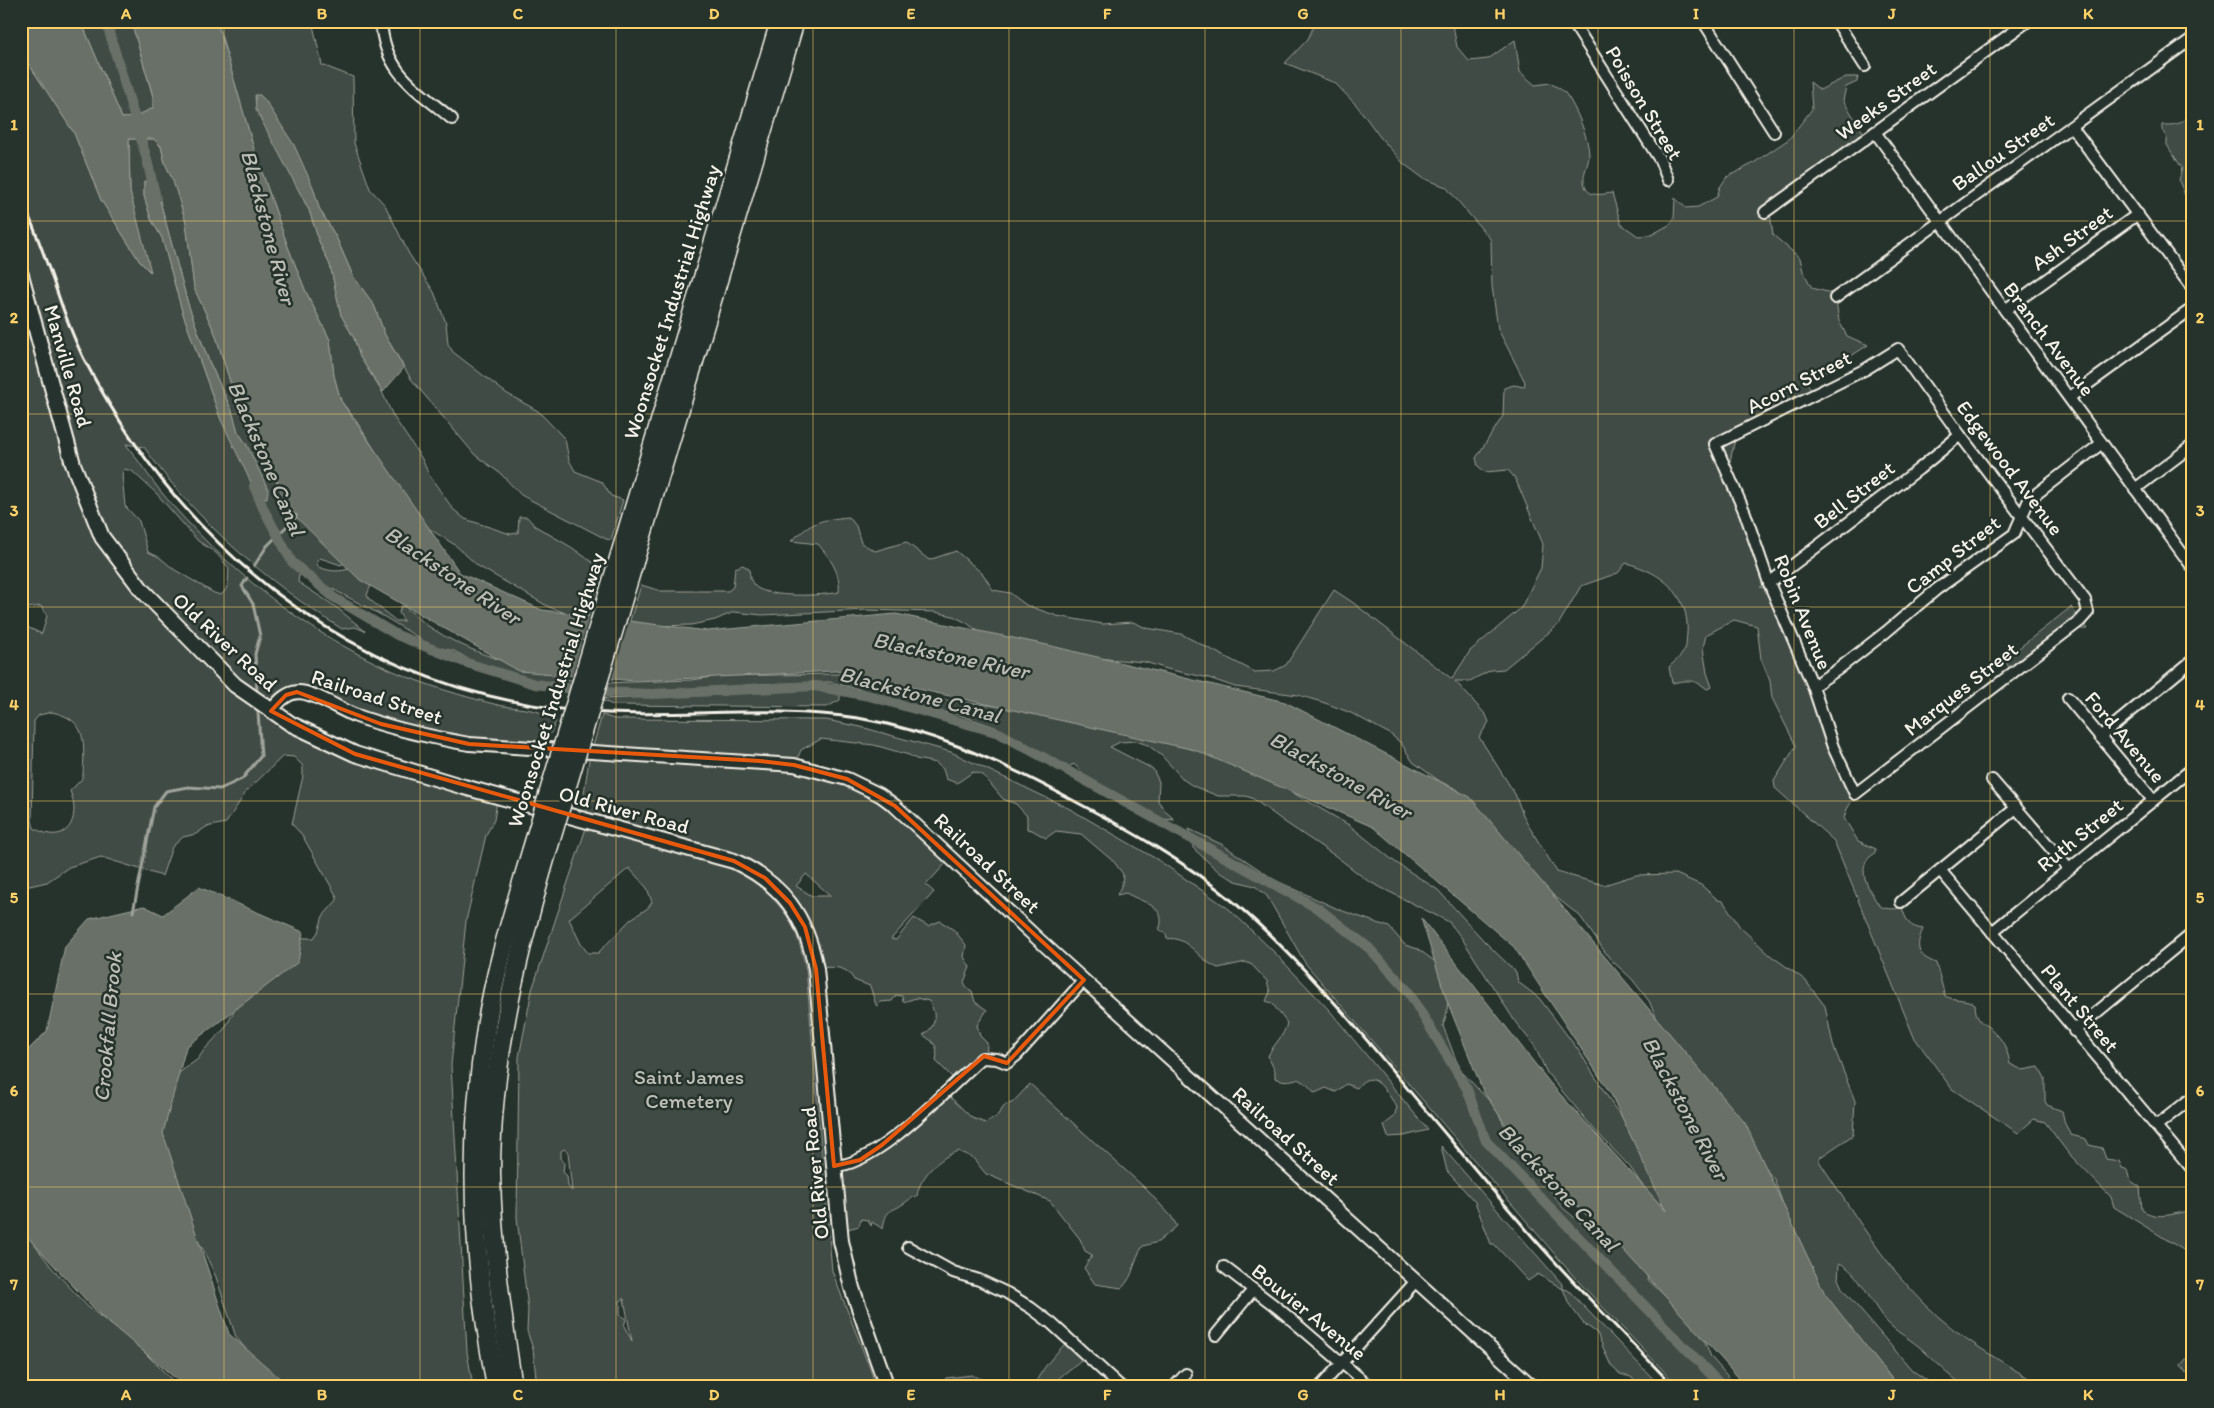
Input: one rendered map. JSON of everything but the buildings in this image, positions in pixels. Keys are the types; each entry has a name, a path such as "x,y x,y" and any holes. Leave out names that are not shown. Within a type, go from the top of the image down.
{"highway":[{"name":"Woonsocket Industrial Highway","path":"513,1387 496,1262 492,1190 493,1118 501,1046 510,993 539,854 682,373 780,21"},
{"name":"Woonsocket Industrial Highway","path":"682,373 795,21"},
{"name":"Woonsocket Industrial Highway","path":"496,1387 482,1298 475,1225 474,1170 476,1116 483,1052 493,991 506,938 539,854"}],"main road":[{"name":"Manville Road","path":"21,275 75,467"},
{"name":"Old River Road","path":"75,467 102,537 130,576 235,685 271,711 308,733 355,754 464,787 734,861 765,878 781,892 799,916 809,937 812,950 816,969 838,1221 845,1263 887,1387"}],"street":[{"path":"382,21 388,54 400,75 416,92 452,119"},
{"name":"Poisson Street","path":"1572,21 1660,160 1668,180"},
{"path":"1703,21 1774,132"},
{"path":"1836,21 1865,66"},
{"name":"Weeks Street","path":"1765,212 2028,21"},
{"name":"Ballou Street","path":"1835,298 2193,38"},
{"path":"2072,127 2193,289"},
{"name":"Branch Avenue","path":"1876,132 2193,568"},
{"name":"Ash Street","path":"2005,310 2138,214"},
{"path":"2070,397 2193,308"},
{"name":"Edgewood Avenue","path":"1898,349 1960,435 2085,600 2088,612"},
{"name":"Acorn Street","path":"1715,444 1859,373 1898,349"},
{"name":"Bell Street","path":"1769,582 1919,470 1960,435"},
{"name":"Camp Street","path":"1814,686 1838,670 1937,589 2014,534 2020,525 2028,502 2102,443"},
{"name":"Robin Avenue","path":"1715,444 1745,513 1769,582 1814,686 1833,747 1855,794"},
{"path":"2135,489 2193,445"},
{"name":"Marques Street","path":"1855,794 2080,621 2088,612"},
{"path":"2100,737 2193,660"},
{"name":"Railroad Street","path":"271,711 286,696 297,692 315,697 354,715 417,735 469,744 760,761 794,765 847,779 872,790 895,806 1533,1387"},
{"name":"Ford Avenue","path":"2068,698 2153,800"},
{"name":"Ruth Street","path":"1992,932 2193,768"},
{"path":"1992,780 2069,868"},
{"path":"1901,902 2016,808"},
{"name":"Plant Street","path":"1940,870 2193,1170"},
{"path":"2074,1030 2193,933"},
{"path":"834,1166 845,1166 860,1160 882,1145 928,1108 982,1058 997,1059 1007,1063 1017,1055 1084,980"},
{"path":"2156,1126 2193,1097"},
{"path":"908,1247 953,1272 979,1280 1007,1293 1031,1308 1051,1323 1121,1387"},
{"name":"Bouvier Avenue","path":"1224,1267 1279,1309 1370,1387"},
{"path":"1320,1387 1416,1281"},
{"path":"1216,1335 1253,1290"},
{"path":"1174,1387 1186,1374"}],"highlighted area":[{"path":"297,692 381,724 469,744 760,761 794,765 847,779 895,806 1084,980 1007,1063 984,1056 882,1145 860,1160 834,1166 816,969 805,927 790,903 765,878 734,861 355,754 271,711 286,695"}],"green space":[{"path":"81,21 131,21 153,97 153,108 135,117 122,118"},
{"path":"217,21 312,21 322,65 353,77 354,143 370,189 385,205 409,254 434,292 446,323 448,344 453,352 506,393 538,411 565,439 569,460 575,471 602,482 611,496 623,500 611,540 606,539 521,495 501,474 475,455 411,379 385,335 374,305 353,276 336,237 319,208 313,187 304,201 330,265 341,315 354,338 360,357 382,392 393,416 422,459 429,475 453,509 465,519 510,534 518,533 519,517 527,517 535,526 571,547 602,569 587,621 549,607 478,566 455,545 422,524 355,419 341,401 334,376 330,340 306,292 288,247 254,149"},
{"path":"1316,21 1452,21 1457,47 1469,61 1488,59 1515,40 1520,72 1535,85 1550,83 1563,91 1578,115 1589,155 1584,178 1587,190 1593,194 1612,193 1621,224 1638,236 1651,235 1669,225 1674,219 1675,198 1686,208 1698,207 1717,197 1720,187 1727,177 1752,164 1789,139 1812,109 1810,82 1820,90 1846,77 1858,77 1857,82 1846,87 1843,100 1866,137 1769,207 1773,235 1800,258 1803,271 1812,288 1835,294 1839,321 1847,336 1868,345 1831,369 1806,381 1812,392 1736,435 1727,474 1773,589 1760,587 1771,590 1810,687 1841,778 1861,786 1847,809 1844,818 1858,841 1876,849 1866,862 1864,873 1867,884 1876,900 1884,908 1902,908 1909,923 1923,929 1919,941 1919,950 1921,954 1936,963 1945,996 1975,1004 1979,1020 2002,1041 2010,1064 2023,1070 2039,1067 2045,1078 2045,1101 2047,1105 2062,1111 2065,1124 2071,1135 2086,1139 2089,1145 2102,1148 2106,1159 2119,1161 2122,1168 2128,1170 2131,1181 2140,1187 2142,1210 2161,1216 2193,1210 2193,1256 2114,1207 2111,1197 2068,1153 2045,1122 2034,1119 2018,1133 1952,1089 1914,1037 1834,841 1775,788 1774,781 1796,746 1772,698 1770,681 1761,659 1757,626 1734,620 1706,635 1703,648 1707,673 1712,687 1707,689 1699,683 1691,681 1672,683 1669,667 1682,654 1686,646 1687,620 1684,608 1679,597 1662,579 1651,572 1626,563 1618,573 1581,586 1558,625 1504,669 1491,670 1470,681 1455,681 1486,715 1489,722 1479,737 1515,794 1525,820 1557,872 1604,885 1636,875 1676,874 1701,885 1718,900 1723,901 1740,927 1770,955 1805,980 1825,1006 1833,1045 1855,1101 1853,1135 1819,1158 1819,1161 1881,1253 1909,1288 1938,1316 1966,1339 2043,1387 1967,1387 1960,1383 1917,1345 1890,1325 1881,1315 1859,1281 1846,1267 1839,1263 1838,1279 1843,1290 1912,1370 1936,1387 1898,1387 1885,1370 1840,1322 1784,1237 1783,1204 1774,1179 1752,1153 1657,1019 1649,1001 1632,979 1610,959 1580,916 1553,895 1457,789 1441,782 1413,762 1401,743 1390,734 1351,713 1298,695 1235,687 1209,678 1145,662 1084,657 987,638 967,623 953,616 935,612 867,610 762,615 734,612 715,620 691,625 628,627 641,585 661,591 728,591 733,587 735,568 743,565 749,569 754,585 763,591 796,595 839,592 836,572 818,544 791,541 812,525 831,519 849,517 856,526 861,543 875,551 906,542 929,560 956,551 983,574 993,590 1010,593 1026,605 1057,616 1103,624 1133,622 1146,628 1181,634 1255,672 1274,671 1286,665 1334,590 1452,679 1470,651 1521,608 1541,568 1543,544 1515,478 1508,470 1485,472 1478,466 1476,458 1503,416 1504,388 1514,385 1524,387 1525,382 1498,329 1492,286 1491,240 1446,187 1423,178 1404,164 1380,137 1358,107 1335,83 1285,63 1308,39"},
{"path":"21,52 74,133 101,200 140,262 150,272 130,192 129,139 154,139 161,147 186,222 194,288 215,333 237,404 259,444 289,509 350,560 341,565 320,558 317,561 318,567 336,571 353,568 371,585 367,595 369,599 396,621 404,621 399,613 401,606 405,607 432,629 467,648 518,666 570,680 580,680 578,687 536,682 474,662 454,651 432,646 383,616 310,577 299,575 298,582 336,607 365,631 355,627 342,629 287,591 234,548 186,500 144,447 126,444 162,493 211,546 266,594 327,636 358,654 417,681 484,702 539,712 556,721 544,749 454,746 305,697 292,697 278,702 275,718 497,801 494,820 486,835 466,921 451,1065 467,1352 473,1387 282,1387 257,1363 236,1337 216,1277 204,1251 180,1212 153,1144 172,1078 198,1059 225,1028 243,995 286,938 314,938 323,916 337,900 302,835 292,824 303,776 303,766 294,757 283,756 246,792 226,823 206,827 196,834 183,837 172,847 162,876 101,857 69,867 47,882 21,888 21,706 25,698 21,684 21,627 27,627 42,634 47,616 41,606 21,609","holes":["144,181 157,190 188,304 208,359 232,411 238,432 247,445 221,420 182,311 162,238 151,219 144,196","124,469 132,471 156,493 198,541 216,553 229,568 227,586 221,595 214,593 175,570 159,557 148,552 139,521 125,506 122,475","52,712 64,716 73,721 82,735 84,753 83,775 81,780 70,791 74,812 72,820 68,828 63,832 55,834 45,833 34,828 32,821 34,721 39,715"]},
{"path":"2193,105 2193,214 2179,181 2182,168 2167,145 2167,138 2162,130 2162,125 2173,125 2181,122 2186,117 2190,106"},
{"path":"2071,607 2088,629 2071,629 2012,675 2005,659"},
{"path":"838,674 877,677 913,696 1012,708 1114,717 1264,771 1295,794 1349,825 1395,862 1438,890 1484,941 1516,972 1518,982 1539,998 1579,1051 1614,1107 1641,1141 1669,1211 1650,1197 1630,1167 1593,1128 1547,1073 1534,1045 1516,1023 1461,937 1449,922 1368,881 1252,798 1245,796 1218,796 1193,786 1184,780 1162,756 1148,745 1136,741 1120,742 1110,747 1153,769 1159,782 1158,801 1175,820 1150,818 1091,782 1074,764 1062,770 1053,758 998,728 956,714 924,709 876,693 829,682 758,684 702,689 599,690 603,683 692,680 718,676"},
{"path":"823,689 840,694 840,700 827,707 613,705 598,699 724,695 758,690"},
{"name":"Saint James Cemetery","path":"602,715 614,719 826,720 861,727 951,752 1070,809 1158,860 1229,909 1273,951 1330,1011 1428,1130 1404,1136 1388,1137 1384,1125 1394,1117 1397,1107 1384,1089 1374,1080 1369,1079 1357,1088 1346,1084 1336,1092 1326,1088 1315,1093 1303,1081 1287,1081 1275,1078 1275,1071 1268,1056 1284,1032 1287,1023 1272,1003 1266,1001 1270,992 1267,981 1252,965 1246,962 1218,968 1211,965 1181,941 1167,939 1166,934 1159,930 1161,922 1157,910 1146,902 1126,893 1117,895 1122,884 1123,874 1114,862 1081,834 1056,831 1046,838 1027,829 1027,816 1016,804 1003,799 983,775 973,772 957,783 946,779 943,769 936,763 916,759 909,755 874,745 821,739 801,750 794,766 845,783 881,801 906,821 947,862 926,885 934,892 891,939 896,940 914,918 928,926 940,921 954,930 966,945 964,957 970,967 964,982 967,988 972,991 975,1002 987,1010 977,1025 980,1036 987,1043 986,1062 979,1063 954,1079 936,1061 937,1052 935,1045 923,1035 931,1028 934,1020 929,1001 916,998 903,1002 902,996 896,995 892,1001 880,1002 878,1006 870,986 854,980 846,971 831,967 812,968 792,916 775,897 774,900 792,924 806,969 832,1271 877,1387 537,1387 533,1349 527,1331 528,1309 517,1218 519,1057 532,990 587,825 587,804 584,793 589,760","holes":["629,868 647,888 652,902 648,908 631,919 598,953 588,953 581,944 569,919","806,874 831,896 812,896 796,886","564,1149 568,1152 572,1191 568,1186 567,1176 563,1172 564,1163 561,1158 561,1151","624,1299 632,1341 624,1326 626,1319 620,1315 620,1301"]},
{"path":"1189,829 1223,845 1275,880 1340,910 1389,927 1405,945 1418,949 1441,966 1449,978 1447,1012 1443,1026 1456,1060 1463,1073 1495,1107 1517,1150 1544,1181 1562,1207 1593,1233 1638,1254 1643,1262 1648,1280 1700,1329 1711,1357 1737,1387 1679,1387 1576,1279 1305,963 1267,896 1255,886 1236,881 1219,872 1193,848"},
{"path":"1030,1084 1145,1188 1171,1216 1177,1226 1158,1242 1143,1246 1130,1277 1122,1288 1095,1284 1084,1268 1092,1255 1085,1251 1080,1239 1050,1201 986,1174 973,1158 958,1151 944,1158 926,1175 917,1196 887,1214 883,1229 872,1222 871,1226 868,1220 861,1219 859,1226 844,1230 834,1167 858,1160 945,1092 972,1118 986,1123 996,1117 1006,1104 1012,1103"},
{"path":"1441,1146 1563,1285 1563,1289 1538,1274 1528,1281 1494,1244 1491,1244 1475,1202 1447,1171"},
{"path":"21,1217 31,1240 52,1268 88,1307 134,1342 179,1387 21,1387"},
{"path":"1563,1289 1568,1290 1661,1387 1640,1387 1631,1377 1620,1374 1611,1366 1597,1333 1583,1323 1569,1304"},
{"path":"1067,1342 1082,1357 1081,1360 1051,1387 1033,1387 1048,1363"},
{"path":"2186,1359 2193,1359 2193,1376 2186,1373 2181,1365"},
{"path":"972,1375 993,1384 1016,1387 941,1387 946,1378"}],"water":[{"name":"Blackstone River","path":"21,21 81,21 122,118 135,117 153,108 153,96 131,21 217,21 254,149 288,247 306,292 330,340 334,376 341,401 460,573 542,610 707,631 896,614 1047,645 1285,702 1470,797 1745,1123 1825,1294 1898,1387 1747,1387 1617,1243 1535,1168 1483,1091 1447,1001 1421,918 1550,1083 1666,1211 1611,1094 1514,947 1373,827 1195,750 836,671 636,681 519,671 360,580 296,517 237,404 215,333 194,288 186,222 173,181 165,163 161,146 154,139 129,139 130,192 151,272 140,262 101,200 74,133 21,52"},
{"path":"255,95 260,95 265,100 294,145 313,187 319,208 336,237 353,276 374,305 385,335 404,368 383,392 360,357 354,338 341,315 330,265 320,244 309,210 256,110"},
{"path":"144,181 150,182 157,190 188,304 208,359 232,411 238,432 247,445 268,489 267,498 258,497 221,420 182,311 162,238 151,219 144,196"},
{"path":"199,887 303,932 298,962 186,1047 163,1133 229,1334 283,1381 285,1387 186,1387 101,1316 21,1230 21,1057 47,1031 65,946 89,919 144,906 163,915"}],"pier":[{"path":"590,614 630,619 611,681 571,678"}],"waterway":[{"name":"Blackstone Canal","path":"106,21 146,156 156,198"},
{"name":"Blackstone Canal","path":"254,486 264,510 292,562 333,597 397,635 467,663 535,684 597,692 653,694 815,686 869,696 999,733 1319,909 1369,948 1408,991 1467,1089 1486,1141 1723,1387"},
{"name":"Crookfall Brook","path":"254,566 267,546 296,515"},
{"name":"Crookfall Brook","path":"247,578 242,586 253,604 260,636 255,654 257,691"},
{"name":"Crookfall Brook","path":"133,912 154,807 166,791 188,787 220,789 242,779 261,756 258,712"}],"railway":[{"path":"21,197 78,347 128,433 178,499 235,558 298,609 367,650 442,682 522,703 608,713 796,712 827,714 858,718 911,730 937,738 1012,769 1129,831 1195,872 1216,888 1265,930 1293,958 1346,1016 1543,1248 1674,1387"}]}
